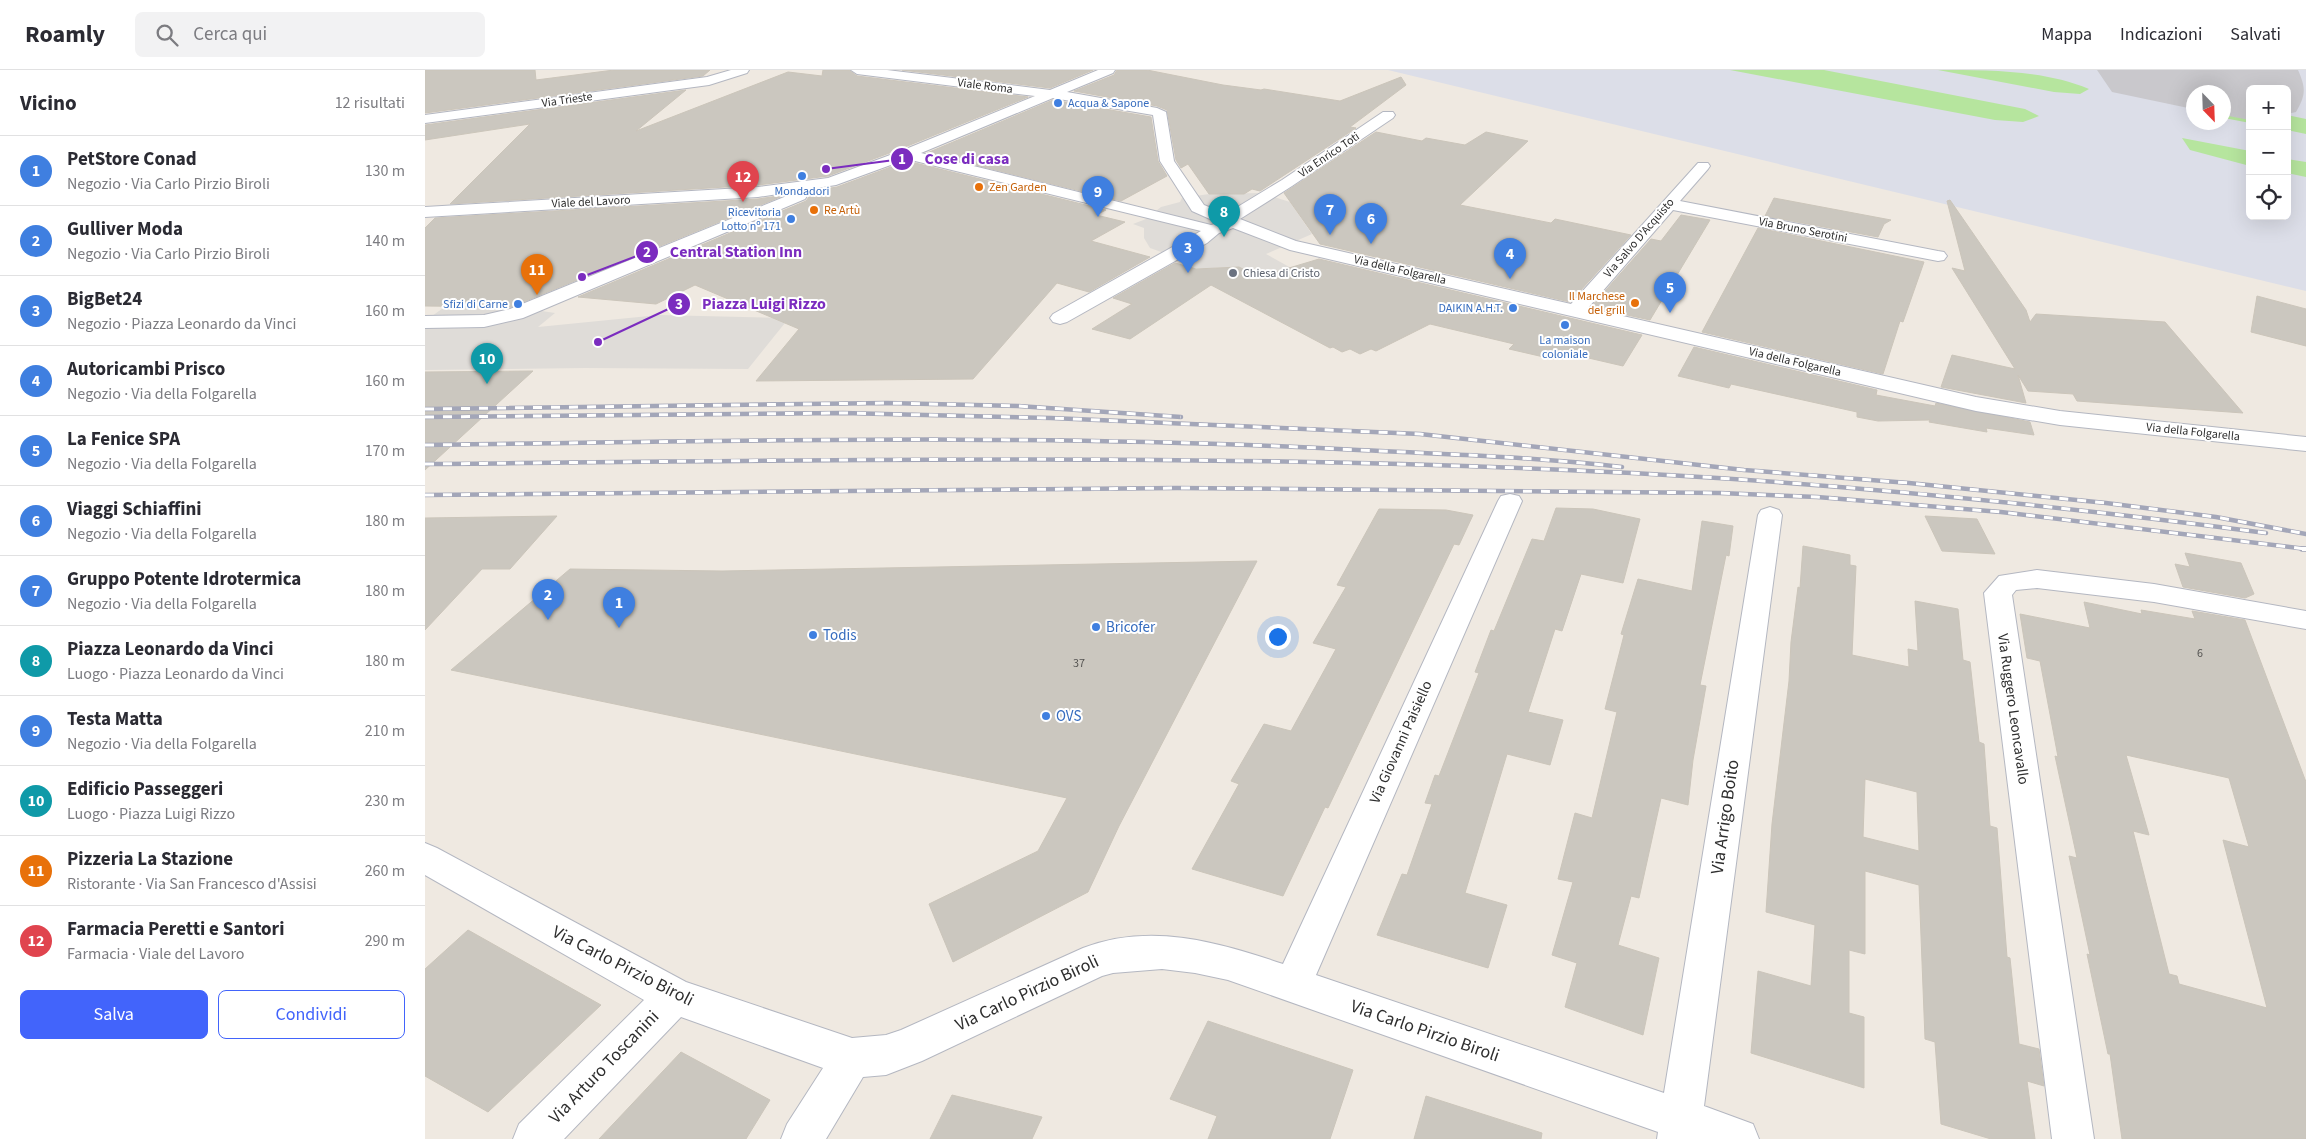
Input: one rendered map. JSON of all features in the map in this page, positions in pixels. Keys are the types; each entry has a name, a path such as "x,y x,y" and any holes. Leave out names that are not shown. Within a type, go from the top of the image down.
{"street":[{"name":"Via Trieste","path":"425,118 709,80 743,70"},
{"name":"Viale Roma","path":"857,70 1053,94 1157,112 1161,115 1167,161 1198,208"},
{"path":"425,322 496,320 516,314 831,182 906,154 1109,70"},
{"name":"Via Enrico Toti","path":"1060,318 1170,256 1217,224 1269,195 1388,115"},
{"path":"906,154 1172,218 1217,224"},
{"name":"Via Salvo D'Acquisto","path":"1575,311 1703,166"},
{"name":"Viale del Lavoro","path":"425,212 757,192 831,182"},
{"path":"757,192 769,196 775,201 774,207"},
{"name":"Via Bruno Serotini","path":"1669,204 1938,256"},
{"path":"1172,218 1191,214 1198,208 1217,224"},
{"name":"Via della Folgarella","path":"1217,224 1290,245 2008,410 2074,420 2306,444"},
{"name":"Via Giovanni Paisiello","path":"1293,985 1510,500"},
{"name":"Via Arrigo Boito","path":"1679,1129 1770,515"},
{"name":"Via Ruggero Leoncavallo","path":"2073,1139 1998,593 2008,582 2037,579 2154,593 2306,620"},
{"name":"Via Carlo Pirzio Biroli","path":"425,858 610,962 675,996 852,1058 886,1054 908,1047 1079,966 1112,955 1140,951 1182,952 1228,963 1293,985 1679,1129 1738,1139"},
{"name":"Via Arturo Toscanini","path":"534,1139 675,996"},
{"path":"802,1139 852,1058"}],"shaded area":[{"path":"1388,70 2306,70 2306,291"},
{"path":"1261,193 1290,202 1312,234 1266,254 1293,269 1264,279 1239,267 1187,269 1187,261 1150,248 1144,238 1144,228 1133,224 1146,219 1161,207 1180,202 1182,198 1209,194"},
{"path":"446,306 515,307 555,313 538,327 659,315 789,318 748,369 585,368 425,370 425,321"}],"green space":[{"path":"1730,70 1824,70 2025,109 2039,116 2023,122 1995,120"},
{"path":"1938,70 2016,72 2054,78 2089,89 2080,94 2054,92"},
{"path":"2231,108 2246,110 2246,122 2231,119"},
{"path":"2291,116 2306,119 2306,134 2291,131"},
{"path":"2182,138 2246,150 2246,165 2190,150"},
{"path":"2291,160 2306,162 2306,177 2291,174"}],"building":[{"path":"425,70 535,70 536,80 614,70 710,70 703,76 425,113"},
{"path":"823,70 849,70 857,76 1028,97 828,176 758,185 450,204 530,124 425,140 425,125 686,90 636,131 788,72 822,76"},
{"path":"902,70 1093,70 1050,88"},
{"path":"1117,70 1147,70 1223,85 1264,89 1340,101 1401,77 1406,85 1350,127 1356,128 1260,191 1252,189 1244,194 1209,194 1188,164 1181,168 1176,160 1167,110 1157,106 1074,91 1114,75"},
{"path":"1053,100 1151,117 1158,161 1167,176 1121,201 927,153"},
{"path":"1376,132 1422,141 1426,138 1465,145 1486,132 1528,141 1460,205 1551,223 1555,219 1631,235 1570,302 1320,244 1284,193"},
{"path":"907,161 1106,210 1096,215 1125,222 1091,241 1150,257 1089,292 1057,283 973,379 756,381 799,329 695,285 656,304 578,297 806,201 809,197 806,192 837,187"},
{"path":"785,195 511,307 425,306 425,228 435,218 758,199"},
{"path":"1774,198 1891,220 1884,224 1878,237 1765,216"},
{"path":"1950,200 2026,310 2030,322 2036,314 2165,322 2243,413 2077,401 2073,394 2028,391 2018,375 2026,403 1941,387 1952,355 2015,369 1952,268 1965,271 1947,201"},
{"path":"1681,215 1710,220 1650,320 1591,307 1651,239 1661,241"},
{"path":"1758,228 1924,262 1903,322 1900,321 1883,374 1702,332"},
{"path":"1319,259 1642,335 1623,366 1554,350 1548,358 1509,349 1514,344 1430,324 1376,351 1371,349 1360,354 1350,349 1342,352 1333,347 1330,348 1211,285 1130,339 1092,329 1132,304 1113,298 1175,263 1196,269 1239,267 1259,277"},
{"path":"2257,296 2306,309 2306,346 2251,332"},
{"path":"1694,347 1877,390 1876,395 1935,406 1936,403 2030,422 2034,435 1986,428 1987,432 1929,422 1930,420 1878,421 1857,417 1857,412 1731,384 1729,388 1678,376"},
{"path":"533,371 425,470 425,372"},
{"path":"1556,508 1593,509 1640,519 1623,583 1581,574 1562,631 1555,629 1528,712 1563,720 1550,765 1507,754 1465,893 1507,905 1488,968 1377,935 1402,874 1407,875 1432,804 1425,803 1435,775 1439,776 1479,673 1475,672 1491,630 1494,631 1532,539 1544,541"},
{"path":"1379,509 1446,510 1473,515 1459,545 1454,544 1328,808 1325,807 1283,896 1192,869 1239,784 1231,781 1264,724 1291,731 1336,649 1313,643 1346,587 1337,585"},
{"path":"557,516 510,569 482,569 425,630 425,518"},
{"path":"1925,516 1977,519 1995,554 1942,551"},
{"path":"1702,521 1733,526 1729,556 1726,555 1700,685 1706,686 1693,760 1688,805 1661,798 1639,898 1631,896 1618,945 1659,958 1643,1035 1565,1007 1577,963 1552,955 1573,882 1558,879 1575,813 1592,818 1617,712 1605,709 1624,635 1621,634 1638,579 1692,591"},
{"path":"1803,546 1850,555 1850,565 1856,566 1852,655 1909,667 1908,649 1918,651 1915,601 1958,609 1963,660 1970,662 1979,742 1984,744 1990,826 1997,828 2007,957 2010,958 2019,1044 2039,1049 2044,1086 2027,1081 2035,1139 1991,1139 1941,1124 1935,1042 1925,1039 1919,885 1865,871 1865,954 1849,950 1849,1013 1864,1017 1864,1088 1751,1053 1758,971 1811,986 1815,925 1766,912 1772,824 1789,681 1791,642 1798,587 1800,588","holes":["1865,779 1917,792 1919,851 1863,837"]},
{"path":"2185,553 2241,563 2254,594 2245,598 2183,587 2175,564 2190,567"},
{"path":"1257,561 1119,826 1088,892 953,962 929,904 1038,851 1067,798 451,670 570,569 722,571"},
{"path":"2084,602 2142,614 2141,610 2195,619 2192,611 2245,620 2306,782 2306,1139 2122,1139 2110,1054 2108,1054 2087,954 2090,955 2069,856 2077,858 2055,756 2058,757 2040,661 2027,658 2020,614 2090,628","holes":["2126,755 2229,778 2249,847 2223,840 2267,1008 2179,984 2177,976 2169,974 2133,831 2149,835"]},
{"path":"468,930 601,1005 488,1112 425,1076 425,969"},
{"path":"1208,1021 1353,1070 1330,1139 1208,1139 1217,1116 1170,1099"},
{"path":"681,1052 770,1100 746,1139 599,1139"},
{"path":"952,1095 1042,1117 1032,1139 930,1139"},
{"path":"1426,1096 1542,1133 1541,1139 1414,1139"}],"taxiway":[{"path":"2157,71 2208,75 2239,70"}],"runway":[{"path":"2148,70 2246,87"}],"railway":[{"path":"425,409 887,403 1018,406 1181,417"},
{"path":"425,417 843,413 1051,418 1420,434 1744,470 1909,483 2106,503 2216,517 2306,534"},
{"path":"425,445 775,440 1125,441 1457,454 1622,467"},
{"path":"425,464 1046,459 1357,463 1512,468 1667,475 1892,491 2042,506 2266,533"},
{"path":"425,495 1177,488 1720,493 1817,497 2001,512 2306,549 2302,549"}],"place":[{"name":"Acqua & Sapone","path":"1058,103"},
{"name":"Cose di casa","path":"826,169"},
{"name":"Mondadori","path":"802,176"},
{"name":"Zen Garden","path":"979,187"},
{"name":"Farmacia Peretti e Santori","path":"743,202"},
{"name":"Re Artù","path":"814,210"},
{"name":"Testa Matta","path":"1098,217"},
{"name":"Ricevitoria Lotto nº 171","path":"791,219"},
{"name":"Gruppo Potente Idrotermica","path":"1330,235"},
{"name":"Piazza Leonardo da Vinci","path":"1224,237"},
{"name":"Viaggi Schiaffini","path":"1371,244"},
{"name":"BigBet24","path":"1188,273"},
{"name":"Chiesa di Cristo","path":"1233,273"},
{"name":"Central Station Inn","path":"582,277"},
{"name":"Autoricambi Prisco","path":"1510,279"},
{"name":"Pizzeria La Stazione","path":"537,295"},
{"name":"Il Marchese del grill","path":"1635,303"},
{"name":"Sfizi di Carne","path":"518,304"},
{"name":"DAIKIN A.H.T.","path":"1513,308"},
{"name":"La Fenice SPA","path":"1670,313"},
{"name":"La maison coloniale","path":"1565,325"},
{"name":"Piazza Luigi Rizzo","path":"598,342"},
{"name":"Edificio Passeggeri","path":"487,384"},
{"name":"Gulliver Moda","path":"548,620"},
{"name":"Bricofer","path":"1096,627"},
{"name":"PetStore Conad","path":"619,628"},
{"name":"Todis","path":"813,635"},
{"name":"OVS","path":"1046,716"}]}
